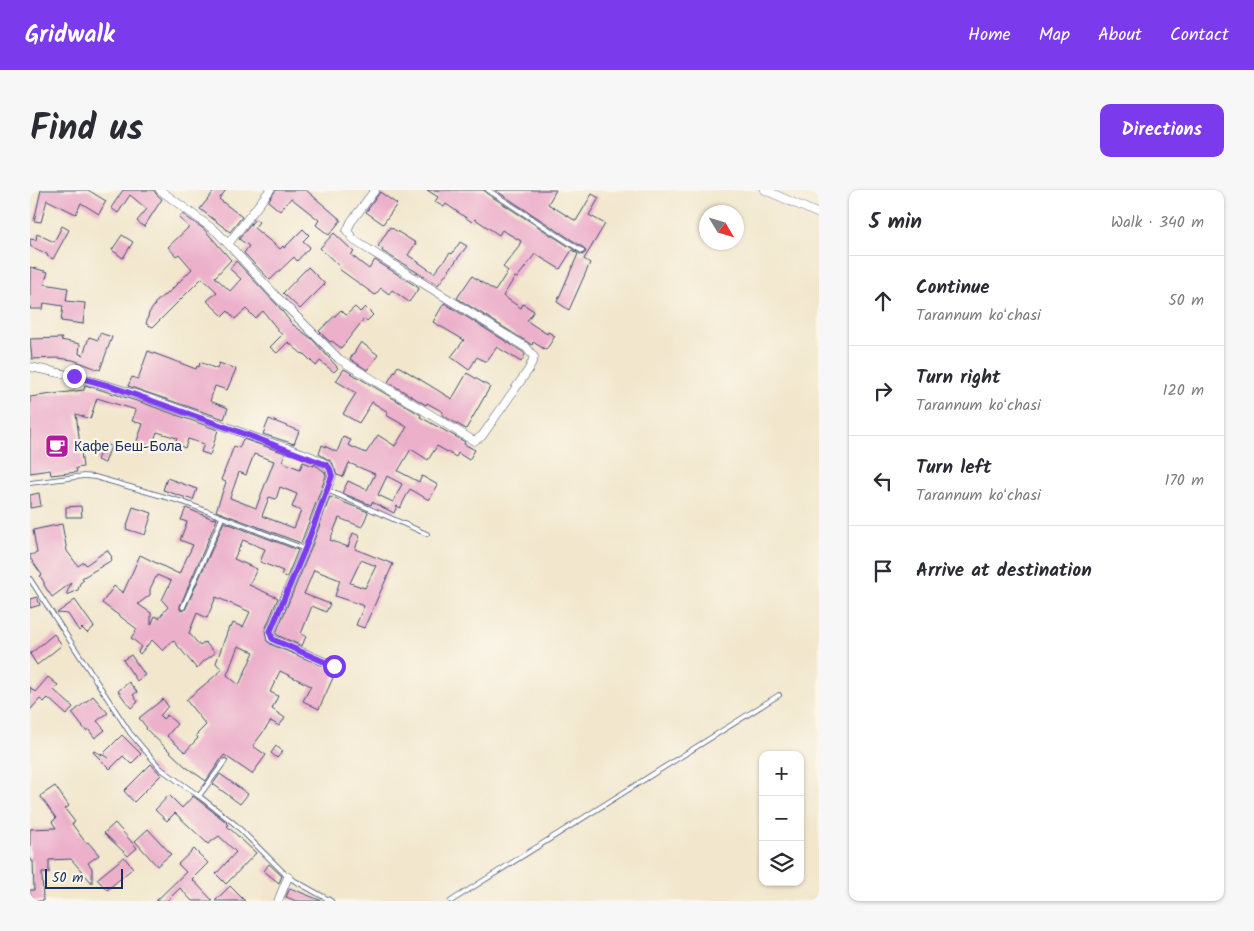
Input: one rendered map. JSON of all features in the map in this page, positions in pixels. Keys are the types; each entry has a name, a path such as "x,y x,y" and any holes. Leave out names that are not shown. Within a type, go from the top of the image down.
{"street":[{"path":"160,190 217,232 276,296 340,359 474,441 482,436 529,369 534,357 527,348 355,241 347,231 351,222 375,190"},
{"path":"228,244 270,190"},
{"path":"765,190 819,214"},
{"path":"30,367 110,386 327,465 332,472 327,490 270,635 274,640 334,666"},
{"path":"278,901 288,877"}],"lane":[{"path":"488,190 582,251"},
{"path":"30,483 84,476 95,477 183,502 305,549"},
{"path":"327,490 427,534"},
{"path":"183,607 222,518"},
{"path":"30,579 130,733 161,769 236,825 288,877 331,901"},
{"path":"451,901 779,695"},
{"path":"199,796 226,761"}],"building":[{"path":"41,190 88,190 106,201 99,214 81,203 76,214 47,200 41,222 34,221"},
{"path":"123,190 154,190 162,199 144,227 137,221 147,209 130,195 118,213 111,208"},
{"path":"215,190 226,190 219,199 242,217 230,232 200,209"},
{"path":"276,190 306,190 341,220 329,235 316,225 319,220 291,198 280,211 268,201"},
{"path":"427,190 484,190 582,255 586,252 584,248 495,190 556,190 548,204 576,221 592,194 599,198 589,215 605,224 584,259 590,263 569,310 557,302 578,254 572,250 560,269 535,254 517,278 515,277 503,296 521,308 523,304 534,311 527,321 547,334 548,332 555,336 546,350 533,342 532,345 457,298 472,276 495,291 508,271 503,267 518,248 521,241 502,230 499,235 475,219 472,222 446,204 444,207 435,202 438,197"},
{"path":"380,192 397,204 383,224 366,212"},
{"path":"182,214 204,229 231,260 215,277 230,291 241,279 230,269 236,261 279,307 292,324 312,339 338,368 334,372 320,361 316,366 288,342 277,353 270,347 282,335 263,311 255,318 246,309 235,319 228,311 223,316 207,301 217,292 202,278 153,327 146,324 154,304 165,296 192,269 179,254 176,256 168,247 189,227 179,218"},
{"path":"255,219 259,222 254,228 280,249 283,246 284,248 303,229 309,235 303,241 310,247 297,261 294,257 270,280 244,253 249,246 239,239"},
{"path":"62,226 69,230 53,259 30,246 30,239 36,240 37,234 54,242"},
{"path":"390,227 416,243 408,255 434,273 450,253 452,254 460,242 467,246 438,285 382,251 383,249 378,246"},
{"path":"334,233 354,252 351,255 369,269 375,260 419,288 409,302 392,290 389,294 381,288 375,295 339,269 340,267 320,248"},
{"path":"122,235 133,242 123,258 112,250"},
{"path":"30,267 48,272 44,284 68,288 66,301 85,303 83,324 61,321 63,306 44,303 43,309 30,309"},
{"path":"308,267 325,284 300,309 283,293"},
{"path":"444,303 523,352 525,355 521,362 497,347 486,362 477,357 469,370 451,357 464,340 433,322"},
{"path":"355,307 360,312 365,307 373,315 367,321 364,319 341,348 332,341 330,342 319,331 341,310 346,315"},
{"path":"100,333 112,337 100,370 73,360 58,358 32,359 30,339 62,338 61,340 80,344 79,354 83,355 89,337 98,340"},
{"path":"361,342 378,355 367,370 350,359"},
{"path":"148,351 196,369 197,366 199,367 200,362 217,369 219,363 236,369 227,390 215,386 210,401 228,408 224,419 128,386 132,377 138,379"},
{"path":"398,366 452,399 467,373 490,387 466,429 442,415 443,412 427,403 426,405 388,382"},
{"path":"344,369 421,415 420,417 465,442 464,444 475,450 469,460 458,453 456,457 437,446 428,460 411,449 398,471 419,482 422,476 438,485 429,500 410,489 400,508 397,506 394,513 372,502 371,505 342,493 348,481 367,490 375,474 349,463 343,477 337,475 332,462 319,454 322,445 337,452 343,437 351,440 348,445 366,453 378,435 395,446 407,427 386,415 388,412 372,402 359,423 343,414 356,393 336,381","holes":["387,476 402,484 393,502 378,495"]},
{"path":"85,385 143,403 218,430 210,455 201,452 204,444 188,439 185,448 175,444 177,438 157,432 152,446 137,441 143,424 132,421 136,410 97,398 90,419 76,414 83,467 76,468 77,472 51,475 50,470 30,473 30,397 84,390"},
{"path":"269,419 299,431 294,444 263,434"},
{"path":"243,439 285,453 282,462 300,469 303,462 314,466 314,464 325,472 326,476 301,543 216,511 226,482 221,480 234,446 239,448","holes":["254,454 274,461 256,508 230,498 239,472 246,475","280,487 297,494 292,507 301,511 294,528 262,516 269,497 276,499"]},
{"path":"103,444 111,446 105,463 97,460"},
{"path":"167,478 197,489 193,500 163,490"},
{"path":"39,493 41,506 30,508 30,495"},
{"path":"330,497 368,512 362,527 339,518 330,540 348,547 353,533 360,536 355,549 393,564 364,628 356,625 364,606 335,596 340,580 314,570 304,594 330,604 326,612 312,606 301,634 306,636 302,646 276,633","holes":["361,560 376,566 365,588 350,583"]},
{"path":"81,506 82,517 66,517 66,507"},
{"path":"133,507 152,513 145,535 126,529"},
{"path":"186,508 217,519 180,606 180,610 184,611 186,608 224,522 298,550 287,577 281,575 283,571 260,562 265,549 243,540 234,559 257,569 249,585 278,598 265,630 267,641 272,645 336,671 319,709 303,701 311,686 280,671 270,692 278,696 272,709 285,718 279,726 271,721 253,746 266,755 252,774 224,755 206,781 186,767 146,729 139,718 163,699 168,706 160,716 163,719 167,715 177,724 167,736 185,752 198,738 196,735 206,725 186,700 222,670 216,663 229,627 231,628 233,623 243,627 250,612 216,597 207,618 197,613 189,633 200,646 205,642 215,653 197,669 173,640 163,651 152,640 140,654 138,652 141,646 131,638 137,629 102,603 114,586 123,593 140,555 179,574 193,545 180,540 187,522 181,520","holes":["157,575 171,581 162,600 168,607 159,618 155,616 151,625 151,613 138,604 150,595 150,589","238,646 254,652 239,685 227,675"]},
{"path":"62,524 67,551 78,566 84,562 86,565 107,550 112,560 82,578 84,580 80,583 78,590 66,595 71,583 52,597 44,585 40,576 42,575 30,558 30,555 37,553 33,530"},
{"path":"37,597 40,605 30,608 30,599"},
{"path":"75,600 94,627 87,633 82,628 79,631 68,614 57,613"},
{"path":"54,634 62,645 37,665 30,654"},
{"path":"131,655 145,675 137,681 123,660"},
{"path":"48,677 58,685 54,690 73,707 67,715 48,698 44,702 40,699 30,710 30,687 35,692"},
{"path":"129,682 137,692 133,695 138,702 131,708 118,691"},
{"path":"93,696 108,713 97,721 105,730 95,738 88,729 86,731 72,713"},
{"path":"122,735 141,754 131,764 123,756 110,769 93,752 109,758 104,753"},
{"path":"276,746 283,751 277,758 271,753"},
{"path":"151,764 161,775 134,802 124,791"},
{"path":"220,774 248,794 240,804 213,784"},
{"path":"55,786 69,806 65,809 75,822 72,824 86,843 88,842 99,855 88,863 92,868 92,883 71,859 49,860 49,873 42,873 43,901 30,901 30,890 34,890 33,861 30,861 30,829 56,828 52,822 56,818 40,796"},
{"path":"169,795 182,808 193,796 225,821 229,825 227,826 256,853 226,884 216,874 236,852 219,836 208,844 175,813 167,821 155,810"},
{"path":"115,823 137,848 128,856 104,833"},
{"path":"148,829 171,854 157,866 135,841"},
{"path":"194,849 208,863 192,879 213,901 192,901 180,888 167,901 156,901 186,872 178,864"},
{"path":"124,857 133,868 107,890 97,879"},
{"path":"269,864 282,876 279,883 264,871"},
{"path":"230,886 245,901 215,901"},
{"path":"290,888 322,901 296,901 286,897"}],"place":[{"name":"Кафе Беш-Бола","path":"57,446"}],"route":[{"path":"74,376 110,386 327,465 332,472 332,476 270,635 274,640 334,666"}]}
